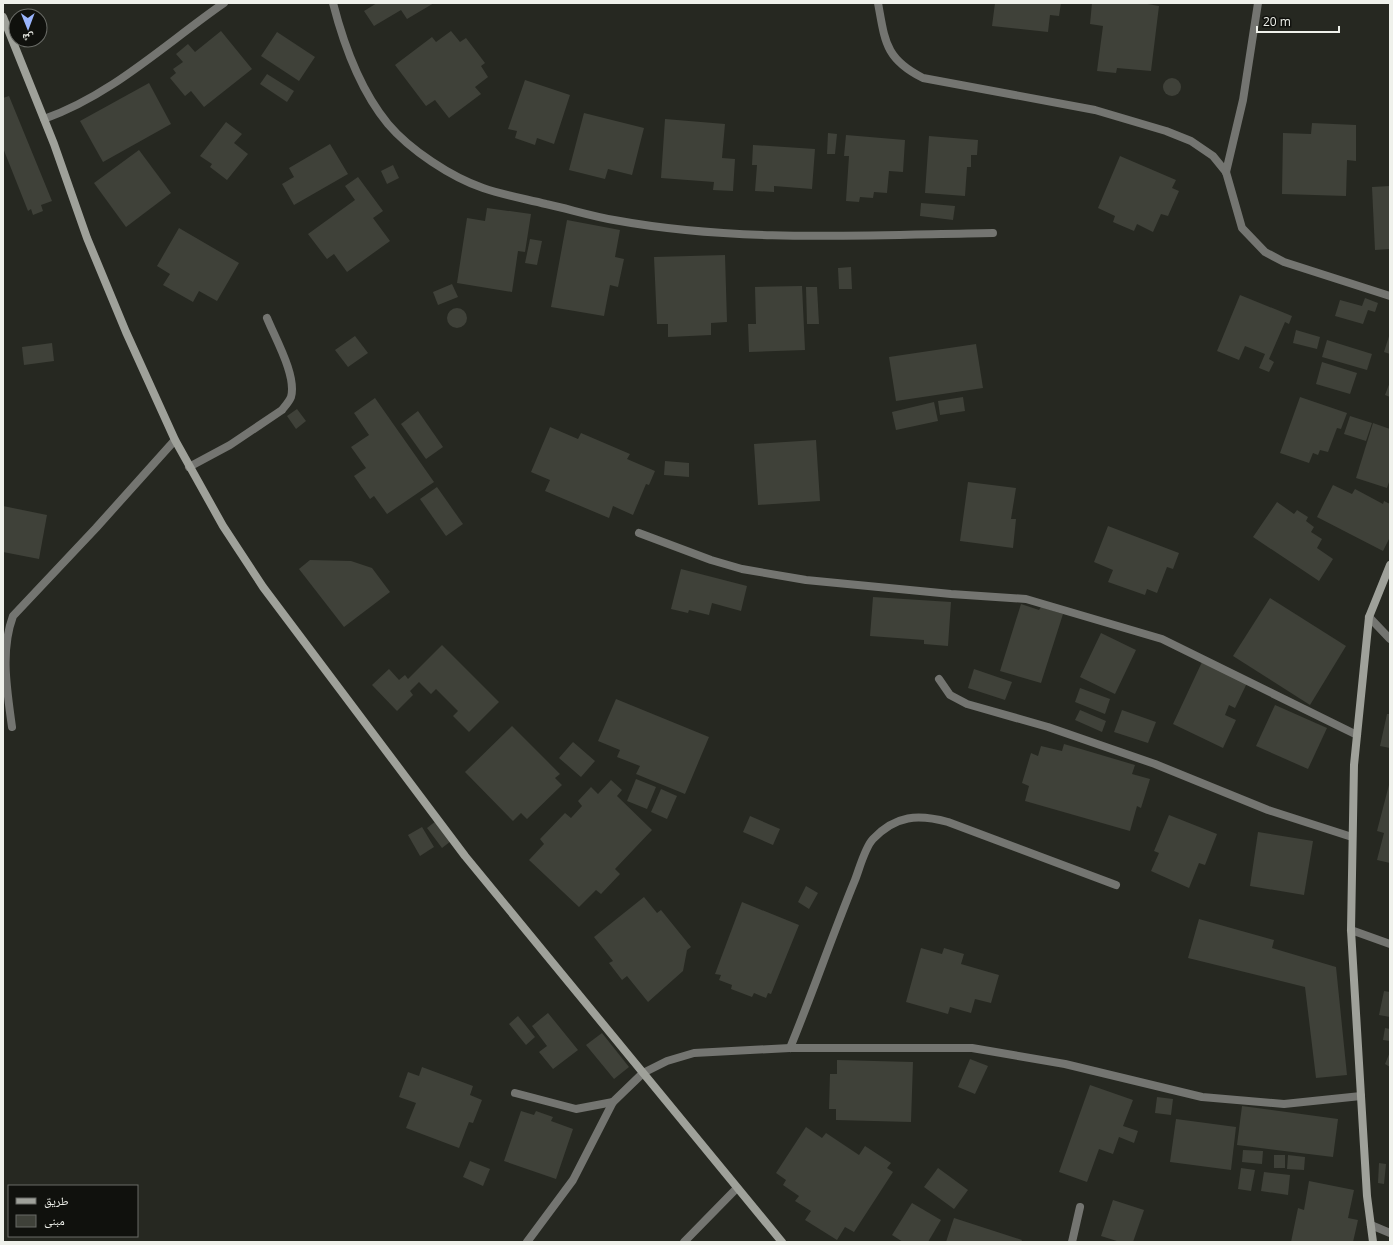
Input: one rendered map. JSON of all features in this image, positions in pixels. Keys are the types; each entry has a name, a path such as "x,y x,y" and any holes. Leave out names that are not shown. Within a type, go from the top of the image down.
{"street":[{"path":"44,119 71,109 101,93 224,3"},
{"path":"333,3 342,38 352,63 374,105 389,126 438,166 483,188 613,220 693,230 777,236 993,233"},
{"path":"878,3 884,37 891,52 905,69 923,78 985,91 1095,110 1166,130 1190,140 1213,156 1226,172 1242,228 1265,252 1284,262 1390,296"},
{"path":"1226,172 1243,100 1258,3"},
{"path":"3,17 44,119 87,238 126,332 175,440 223,526 263,587 465,856 736,1189 782,1242"},
{"path":"189,467 230,445 282,410 291,397 292,386 287,367 267,318"},
{"path":"12,727 6,685 5,642 7,629 13,616 80,545 175,440"},
{"path":"639,533 711,560 742,569 798,579 858,586 1026,599 1162,639 1357,735"},
{"path":"1373,1242 1367,1196 1351,930 1352,837 1354,764 1369,617 1390,565"},
{"path":"1369,617 1390,639"},
{"path":"939,679 950,695 967,704 1048,727 1141,759 1268,810 1352,837"},
{"path":"790,1048 813,993 837,925 871,840 894,823 905,818 915,817 929,817 948,822 1116,885"},
{"path":"1351,930 1390,944"},
{"path":"527,1242 573,1180 613,1102 643,1073 667,1061 694,1053 790,1048 972,1048 1065,1064 1202,1097 1284,1104 1361,1096"},
{"path":"514,1093 576,1109 613,1102"},
{"path":"684,1242 736,1189"},
{"path":"1072,1242 1080,1207"},
{"path":"1371,1225 1390,1232"}],"building":[{"path":"377,3 434,3 407,19 401,10 374,26 364,11"},
{"path":"995,3 1061,3 1059,16 1050,15 1048,32 992,26"},
{"path":"1092,3 1142,3 1159,6 1151,71 1117,68 1116,73 1097,71 1103,26 1090,24"},
{"path":"221,31 252,69 204,107 191,91 185,96 170,78 176,73 173,69 183,62 176,54 188,44 195,52"},
{"path":"451,31 460,42 466,38 485,63 481,66 488,77 475,87 481,94 449,118 435,100 426,106 395,65 432,37 436,42"},
{"path":"277,32 315,57 299,81 261,56"},
{"path":"267,74 294,91 287,102 260,84"},
{"path":"1172,78 1176,79 1180,83 1180,91 1176,95 1172,96 1168,95 1164,91 1163,87 1164,83 1168,79"},
{"path":"525,80 570,95 554,144 537,138 535,145 515,138 517,131 508,129"},
{"path":"149,83 171,124 103,162 80,121"},
{"path":"9,96 52,201 41,205 43,211 33,215 31,209 28,211 3,148 3,98"},
{"path":"584,113 644,128 632,175 608,169 605,179 569,170"},
{"path":"665,119 725,124 722,158 735,159 733,191 713,190 714,182 661,178"},
{"path":"226,122 242,134 234,143 248,154 227,180 210,167 212,164 200,156"},
{"path":"1312,123 1356,125 1356,161 1347,160 1346,196 1282,194 1283,133 1311,134"},
{"path":"828,133 837,134 835,154 827,154"},
{"path":"846,135 905,140 903,172 889,171 887,193 874,192 873,198 860,197 859,202 846,201 849,156 844,156"},
{"path":"929,136 978,140 977,155 971,155 971,167 967,167 965,196 925,193"},
{"path":"330,144 348,174 294,205 282,184 294,177 289,168"},
{"path":"753,145 815,149 812,189 774,186 774,192 755,191 757,165 752,165"},
{"path":"139,150 171,193 126,227 94,183"},
{"path":"1120,156 1176,180 1172,188 1179,191 1168,216 1161,214 1153,232 1137,224 1134,231 1113,222 1115,216 1098,208"},
{"path":"393,165 399,178 387,184 381,171"},
{"path":"358,177 383,211 373,218 390,241 347,272 334,254 327,259 308,234 355,200 345,186"},
{"path":"1390,186 1390,249 1375,250 1372,187"},
{"path":"921,203 955,206 953,220 920,216"},
{"path":"487,208 531,214 525,252 518,251 512,292 457,283 467,218 485,221"},
{"path":"567,220 620,230 615,257 624,259 618,287 610,285 604,316 551,307"},
{"path":"179,228 239,263 217,301 199,291 193,302 163,285 170,274 157,266"},
{"path":"530,239 542,241 537,265 525,263"},
{"path":"725,255 727,322 711,323 711,335 668,337 668,324 657,324 654,257"},
{"path":"851,267 852,289 839,289 838,268"},
{"path":"452,284 458,297 438,305 433,292"},
{"path":"802,286 805,350 749,352 748,324 756,324 755,287"},
{"path":"806,287 817,287 819,324 807,324"},
{"path":"1240,295 1292,316 1289,324 1285,322 1269,359 1274,362 1269,372 1259,368 1265,354 1245,346 1239,360 1217,351"},
{"path":"1365,298 1378,303 1375,312 1368,310 1363,324 1335,316 1340,300 1362,306"},
{"path":"457,308 464,311 467,318 464,325 457,328 450,325 447,318 450,311"},
{"path":"1296,330 1320,337 1317,349 1293,343"},
{"path":"1390,333 1390,354 1384,352"},
{"path":"355,336 368,353 348,367 335,350"},
{"path":"1327,340 1372,354 1367,370 1322,357"},
{"path":"52,343 54,361 24,365 22,347"},
{"path":"976,344 983,388 896,401 889,357"},
{"path":"1322,362 1357,373 1350,394 1316,384"},
{"path":"1390,382 1390,397 1385,395"},
{"path":"963,397 965,411 940,415 938,401"},
{"path":"1300,397 1347,413 1341,429 1337,428 1328,452 1320,450 1318,455 1313,453 1309,463 1280,453"},
{"path":"375,398 434,482 387,514 374,496 370,499 354,476 366,468 351,447 369,435 354,413"},
{"path":"934,402 938,421 896,430 892,412"},
{"path":"297,409 306,421 296,429 287,416"},
{"path":"418,411 443,447 426,459 401,424"},
{"path":"1350,416 1372,423 1366,441 1344,434"},
{"path":"1373,423 1390,429 1390,479 1387,488 1356,478"},
{"path":"550,427 578,439 581,433 630,454 627,459 655,471 649,485 646,484 633,515 613,506 609,518 545,491 550,480 531,472"},
{"path":"816,440 820,501 758,505 754,444"},
{"path":"665,461 689,463 689,477 664,475"},
{"path":"968,482 1016,488 1011,519 1016,519 1013,548 960,541"},
{"path":"1333,485 1352,494 1355,489 1383,504 1384,501 1390,504 1390,537 1383,551 1317,517"},
{"path":"437,487 463,524 446,536 420,499"},
{"path":"1277,502 1294,514 1297,510 1308,517 1306,521 1314,527 1311,532 1322,539 1317,548 1333,559 1319,581 1253,537"},
{"path":"3,506 47,515 39,559 3,552"},
{"path":"1108,526 1179,553 1173,569 1167,567 1157,593 1147,589 1145,595 1108,582 1113,570 1094,562"},
{"path":"310,560 351,561 372,568 390,592 344,627 299,569"},
{"path":"681,569 747,586 741,611 712,603 709,615 689,610 688,613 671,609"},
{"path":"873,597 951,602 948,646 924,644 924,640 870,636"},
{"path":"1270,598 1346,646 1310,705 1233,656"},
{"path":"1021,604 1039,610 1041,607 1063,614 1041,683 1000,671"},
{"path":"1101,633 1136,650 1115,694 1080,677"},
{"path":"442,645 499,702 469,732 453,716 458,711 436,689 431,694 419,682 410,691 413,695 397,711 372,685 389,669 399,680 405,675 408,679"},
{"path":"1202,662 1247,683 1235,708 1229,705 1225,715 1236,720 1223,748 1173,724"},
{"path":"974,669 1012,682 1005,700 968,688"},
{"path":"1080,688 1110,699 1105,714 1075,702"},
{"path":"616,699 709,737 685,794 636,774 640,766 617,757 620,750 598,741"},
{"path":"1275,705 1327,728 1308,769 1256,746"},
{"path":"1080,710 1106,721 1102,732 1075,720"},
{"path":"1122,710 1156,722 1148,743 1114,732"},
{"path":"1387,714 1390,714 1390,748 1380,746"},
{"path":"512,726 560,774 555,778 562,785 527,819 521,813 513,821 465,772"},
{"path":"573,742 595,761 581,777 559,758"},
{"path":"1064,744 1135,765 1132,774 1150,779 1141,808 1137,806 1130,831 1025,801 1029,786 1022,783 1031,753 1038,756 1041,746 1062,751"},
{"path":"636,779 656,787 647,809 627,801"},
{"path":"611,780 622,790 617,796 652,830 615,869 620,874 601,894 596,890 579,907 529,860 544,844 540,839 565,813 571,818 582,806 578,801 591,787 598,794"},
{"path":"1390,781 1390,863 1377,860 1384,833 1377,831"},
{"path":"661,789 677,796 667,819 651,812"},
{"path":"1169,815 1217,834 1205,865 1199,863 1189,888 1151,871 1159,853 1154,851"},
{"path":"750,816 780,829 773,845 743,832"},
{"path":"436,821 451,841 442,848 427,828"},
{"path":"422,827 434,847 420,856 408,835"},
{"path":"1258,832 1313,841 1304,895 1250,886"},
{"path":"806,886 818,893 809,909 798,902"},
{"path":"644,897 657,913 661,910 691,947 687,950 683,971 648,1002 627,976 622,980 609,963 613,961 594,937"},
{"path":"742,902 799,925 771,994 768,993 766,998 754,993 752,997 731,989 732,985 719,980 721,975 715,974"},
{"path":"1199,919 1274,940 1272,948 1336,967 1347,1075 1316,1078 1305,987 1188,958"},
{"path":"921,948 942,954 944,948 964,954 961,964 999,975 991,1003 975,999 971,1013 950,1007 948,1014 906,1002"},
{"path":"1384,991 1390,992 1390,1017 1379,1015"},
{"path":"548,1013 578,1050 553,1069 539,1052 547,1046 532,1026"},
{"path":"518,1016 535,1037 526,1045 509,1024"},
{"path":"1385,1028 1390,1029 1390,1041 1383,1040"},
{"path":"602,1033 629,1067 614,1079 586,1045"},
{"path":"1390,1052 1390,1067 1385,1064"},
{"path":"970,1059 988,1066 975,1094 958,1087"},
{"path":"837,1060 913,1062 911,1122 836,1120 836,1109 829,1109 830,1074 837,1074"},
{"path":"422,1067 473,1086 470,1095 482,1100 473,1123 469,1122 459,1148 406,1128 416,1103 399,1097 408,1072 419,1076"},
{"path":"1090,1085 1133,1100 1123,1126 1138,1131 1134,1143 1119,1137 1113,1154 1099,1149 1087,1182 1059,1172"},
{"path":"1157,1097 1173,1099 1171,1115 1155,1113"},
{"path":"1242,1106 1338,1119 1333,1157 1237,1145"},
{"path":"521,1111 534,1115 536,1111 553,1117 551,1121 573,1129 556,1179 504,1161"},
{"path":"1176,1119 1236,1127 1231,1170 1170,1162"},
{"path":"806,1127 822,1138 826,1133 859,1155 865,1146 891,1163 887,1168 893,1172 854,1232 845,1227 837,1240 805,1220 811,1211 795,1201 799,1196 783,1185 786,1180 776,1173"},
{"path":"1243,1150 1263,1151 1262,1164 1242,1162"},
{"path":"1274,1155 1285,1155 1285,1168 1274,1168"},
{"path":"1288,1155 1305,1157 1304,1170 1287,1169"},
{"path":"470,1161 490,1169 483,1186 463,1177"},
{"path":"1379,1163 1386,1164 1384,1184 1378,1183"},
{"path":"938,1168 968,1190 954,1209 924,1187"},
{"path":"1241,1168 1255,1170 1251,1191 1238,1189"},
{"path":"1264,1172 1290,1175 1288,1195 1261,1191"},
{"path":"1309,1181 1354,1190 1348,1218 1358,1220 1353,1242 1291,1242 1298,1208 1304,1210"},
{"path":"1113,1200 1144,1210 1133,1242 1120,1242 1101,1236"},
{"path":"912,1203 941,1220 928,1242 903,1242 892,1235"},
{"path":"954,1218 1022,1240 1021,1242 946,1242"}]}
